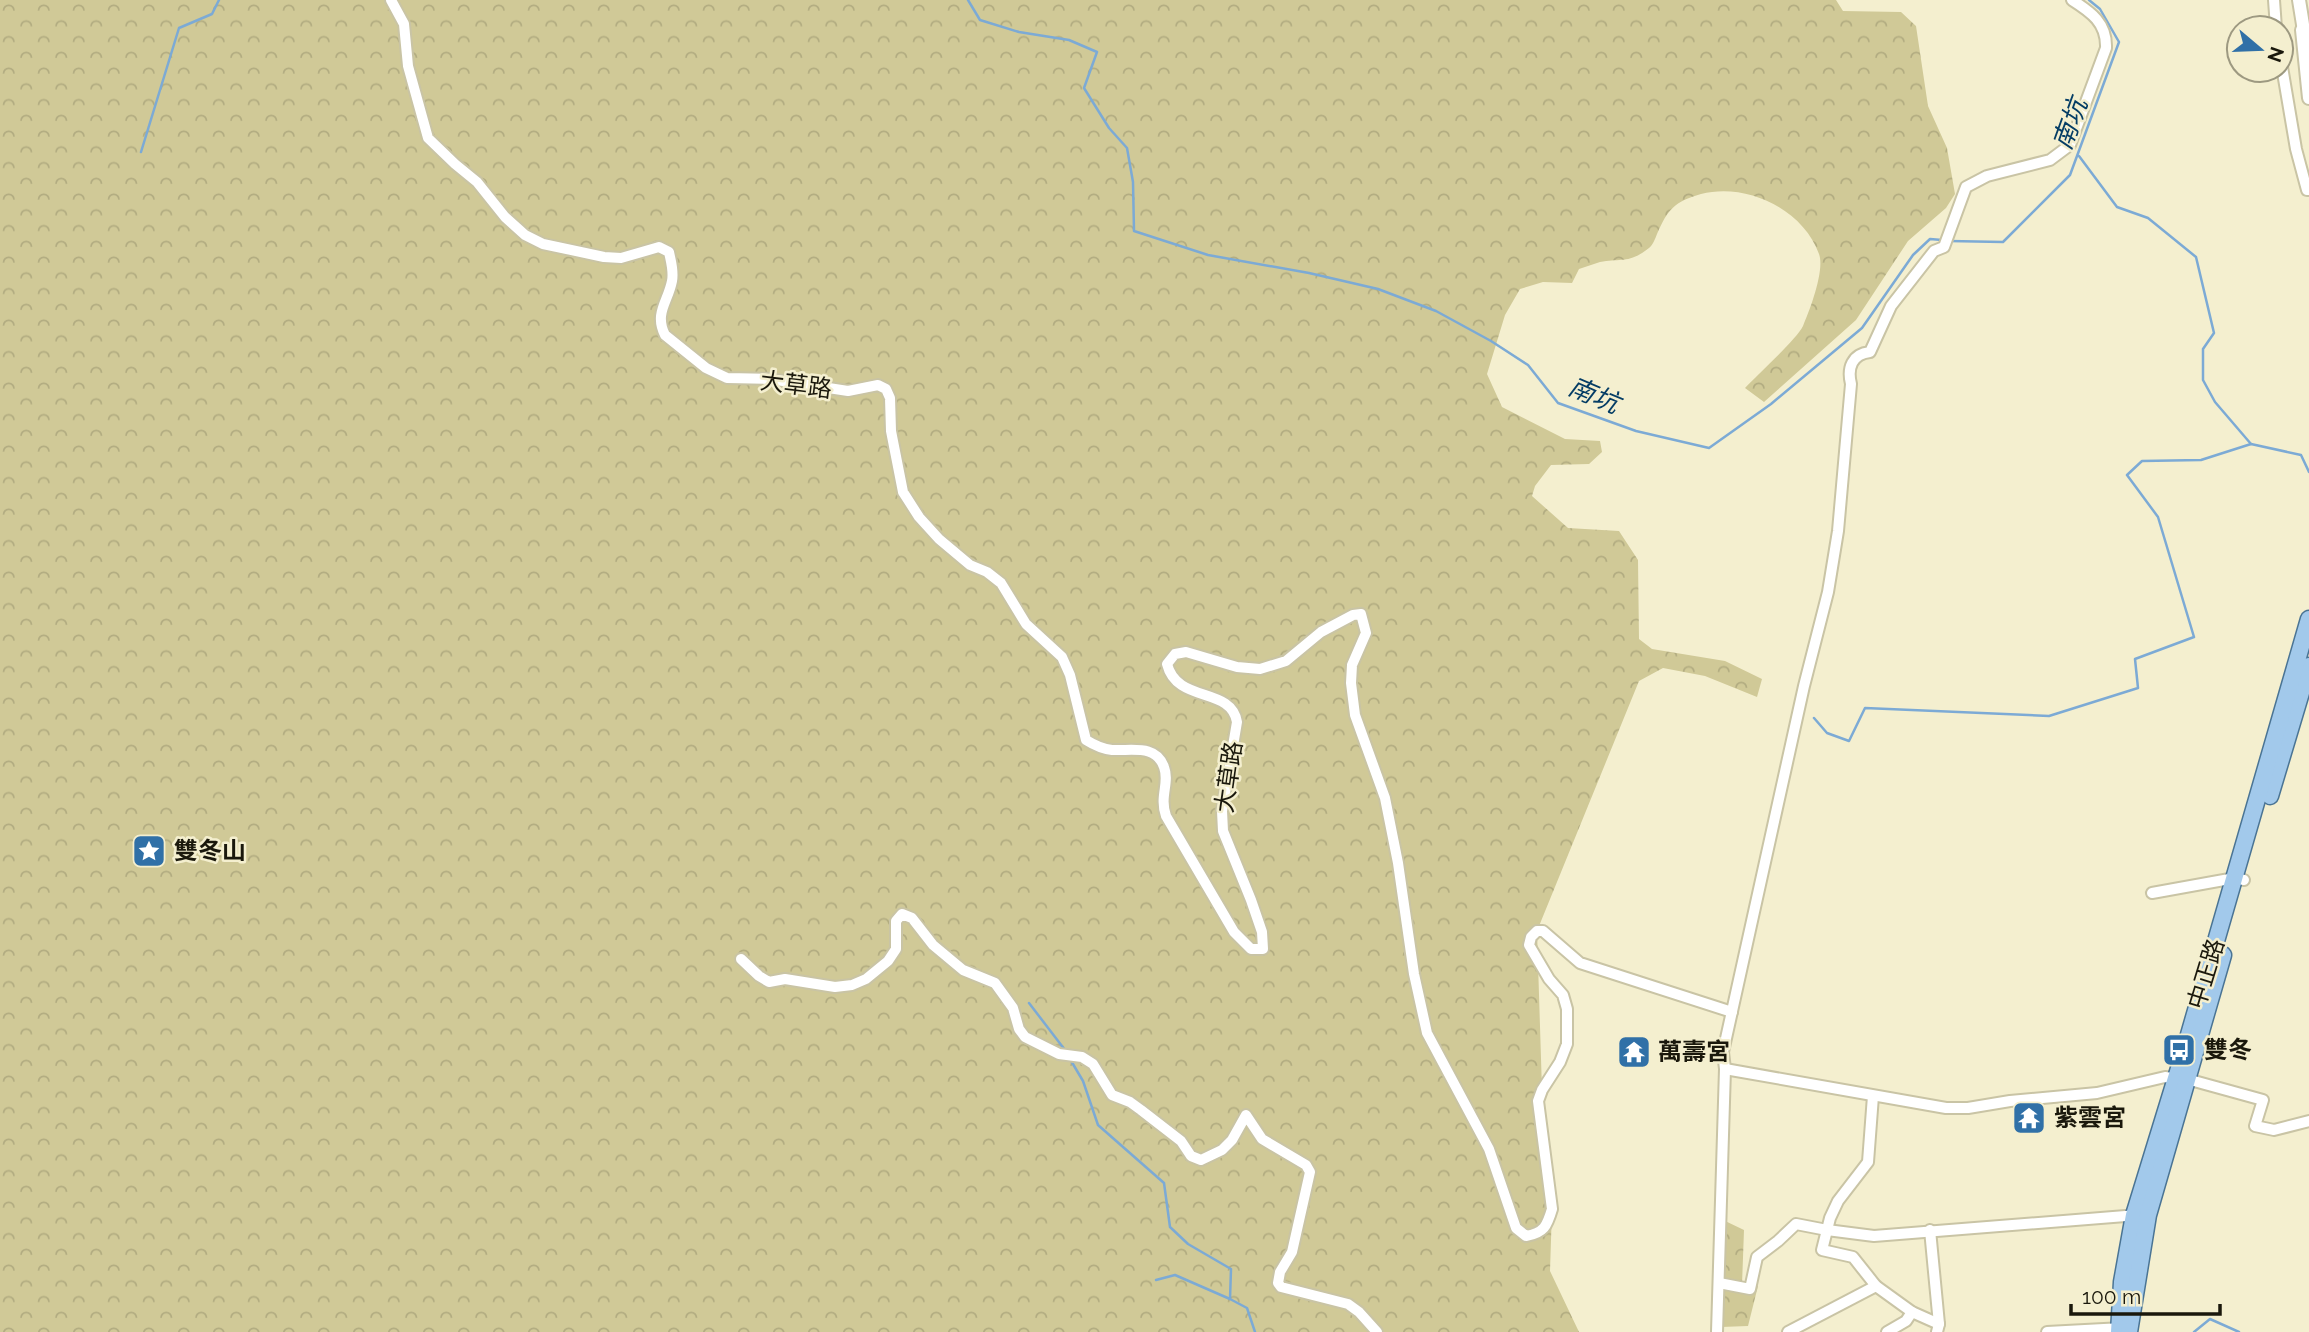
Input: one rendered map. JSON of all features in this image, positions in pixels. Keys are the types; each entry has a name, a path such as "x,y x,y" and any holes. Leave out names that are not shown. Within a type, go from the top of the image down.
{"main road":[{"name":"中正路","path":"2124,1330 2122,1282 2239,879 2309,619"},
{"name":"中正路","path":"2239,879 2309,666"}],"street":[{"name":"大草路","path":"391,0 404,24 408,66 428,138 477,182 505,217 525,235 543,244 604,257 621,258 659,247 669,252 673,270 672,282 660,315 662,329 665,335 705,368 727,378 770,379 848,391 878,385 886,389 890,398 891,431 898,471 904,492 919,517 939,539 970,565 987,572 1001,583 1026,624 1062,657 1070,675 1086,740 1109,750 1136,748 1153,752 1160,759 1166,771 1161,803 1166,816 1228,922 1251,949 1264,949 1262,932 1223,831 1222,811 1236,734 1236,713 1227,703 1184,687 1170,676 1167,664 1175,654 1186,652 1237,667 1260,669 1286,662 1321,632 1353,615 1362,614 1366,633 1352,666 1355,715 1385,799 1398,863 1414,974 1427,1033 1489,1149 1516,1228 1526,1236 1540,1233 1548,1225 1552,1209 1538,1101 1567,1044 1567,1009 1563,995 1549,979 1529,945 1531,936 1537,931 1543,931 1580,963 1732,1012"},
{"path":"1717,1332 1725,1069 1723,1052 1804,686 1828,592 1838,531 1851,384 1849,373 1852,362 1860,353 1870,352 1891,306 1934,251 1944,247 1966,187 1987,176 2050,160 2070,145 2106,48 2107,34 2100,22 2072,0"},
{"path":"2299,0 2309,98"},
{"path":"2302,30 2309,48"},
{"path":"2285,84 2296,149 2309,190"},
{"path":"2152,893 2239,879"},
{"path":"741,959 769,982 785,979 835,987 852,985 866,979 888,961 896,949 896,920 902,915 912,919 933,945 963,970 995,983 1013,1008 1025,1037 1093,1064 1112,1095 1130,1102 1181,1140 1192,1156 1201,1160 1222,1150 1232,1140 1246,1115 1262,1139 1306,1165 1310,1172 1292,1252 1280,1272 1278,1283 1281,1287 1348,1304 1377,1332"},
{"path":"1725,1069 1946,1108 1968,1108 2096,1093 2165,1077 2263,1100 2255,1126 2274,1130 2309,1121"},
{"path":"1872,1096 1871,1152 1868,1162 1838,1201 1830,1218 1822,1250 1853,1257 1876,1286 1938,1328"},
{"path":"1719,1283 1750,1289 1757,1257 1796,1224 1874,1236 2141,1215"},
{"path":"1930,1230 1938,1328"},
{"path":"1788,1332 1876,1286"},
{"path":"1887,1332 1906,1321 1912,1312"},
{"path":"2046,1332 2124,1330"}],"green space":[{"path":"0,0 1836,0 1843,11 1901,12 1916,26 1928,106 1947,148 1955,194 1946,208 1908,241 1856,320 1764,402 1745,388 1803,326 1816,290 1820,261 1811,238 1786,212 1754,196 1736,192 1718,191 1684,200 1665,218 1652,245 1636,256 1625,260 1600,262 1579,269 1572,283 1543,282 1520,289 1505,315 1487,374 1502,407 1565,439 1600,441 1602,452 1589,464 1551,465 1535,486 1532,496 1568,528 1619,531 1638,560 1639,639 1652,649 1725,661 1762,679 1757,697 1705,676 1663,668 1639,681 1537,931 1542,1090 1552,1209 1550,1271 1579,1332 0,1332"},
{"path":"1721,1219 1744,1230 1742,1285 1758,1286 1748,1326 1721,1327"}],"waterway":[{"path":"141,152 179,28 212,14 219,0"},
{"name":"南坑","path":"968,0 980,20 1019,32 1069,40 1097,52 1084,88 1109,128 1127,148 1133,182 1134,231 1208,255 1309,273 1378,289 1436,311 1528,365 1558,403 1636,431 1709,448 1771,404 1862,328 1913,255 1930,239 1942,240"},
{"name":"南坑","path":"1949,241 2003,242 2070,175 2119,42 2100,9 2089,0"},
{"path":"1814,718 1827,733 1849,741 1865,708 2049,716 2138,688 2135,659 2194,637 2158,517 2127,475 2142,461 2201,460 2251,444 2215,402 2203,380 2203,349 2214,333 2196,257 2148,218 2117,207 2079,156"},
{"path":"2251,444 2301,455 2309,472"},
{"path":"1029,1003 1065,1050"},
{"path":"1070,1059 1083,1081 1098,1125 1164,1183 1170,1227 1188,1244 1231,1269 1230,1299 1247,1308 1255,1332"},
{"path":"1156,1280 1175,1275 1230,1299"},
{"path":"2194,1332 2210,1319 2239,1332"}],"place":[{"name":"雙冬山","path":"149,851"},
{"name":"雙冬","path":"2179,1050"},
{"name":"萬壽宮","path":"1634,1052"},
{"name":"紫雲宮","path":"2029,1118"}]}
